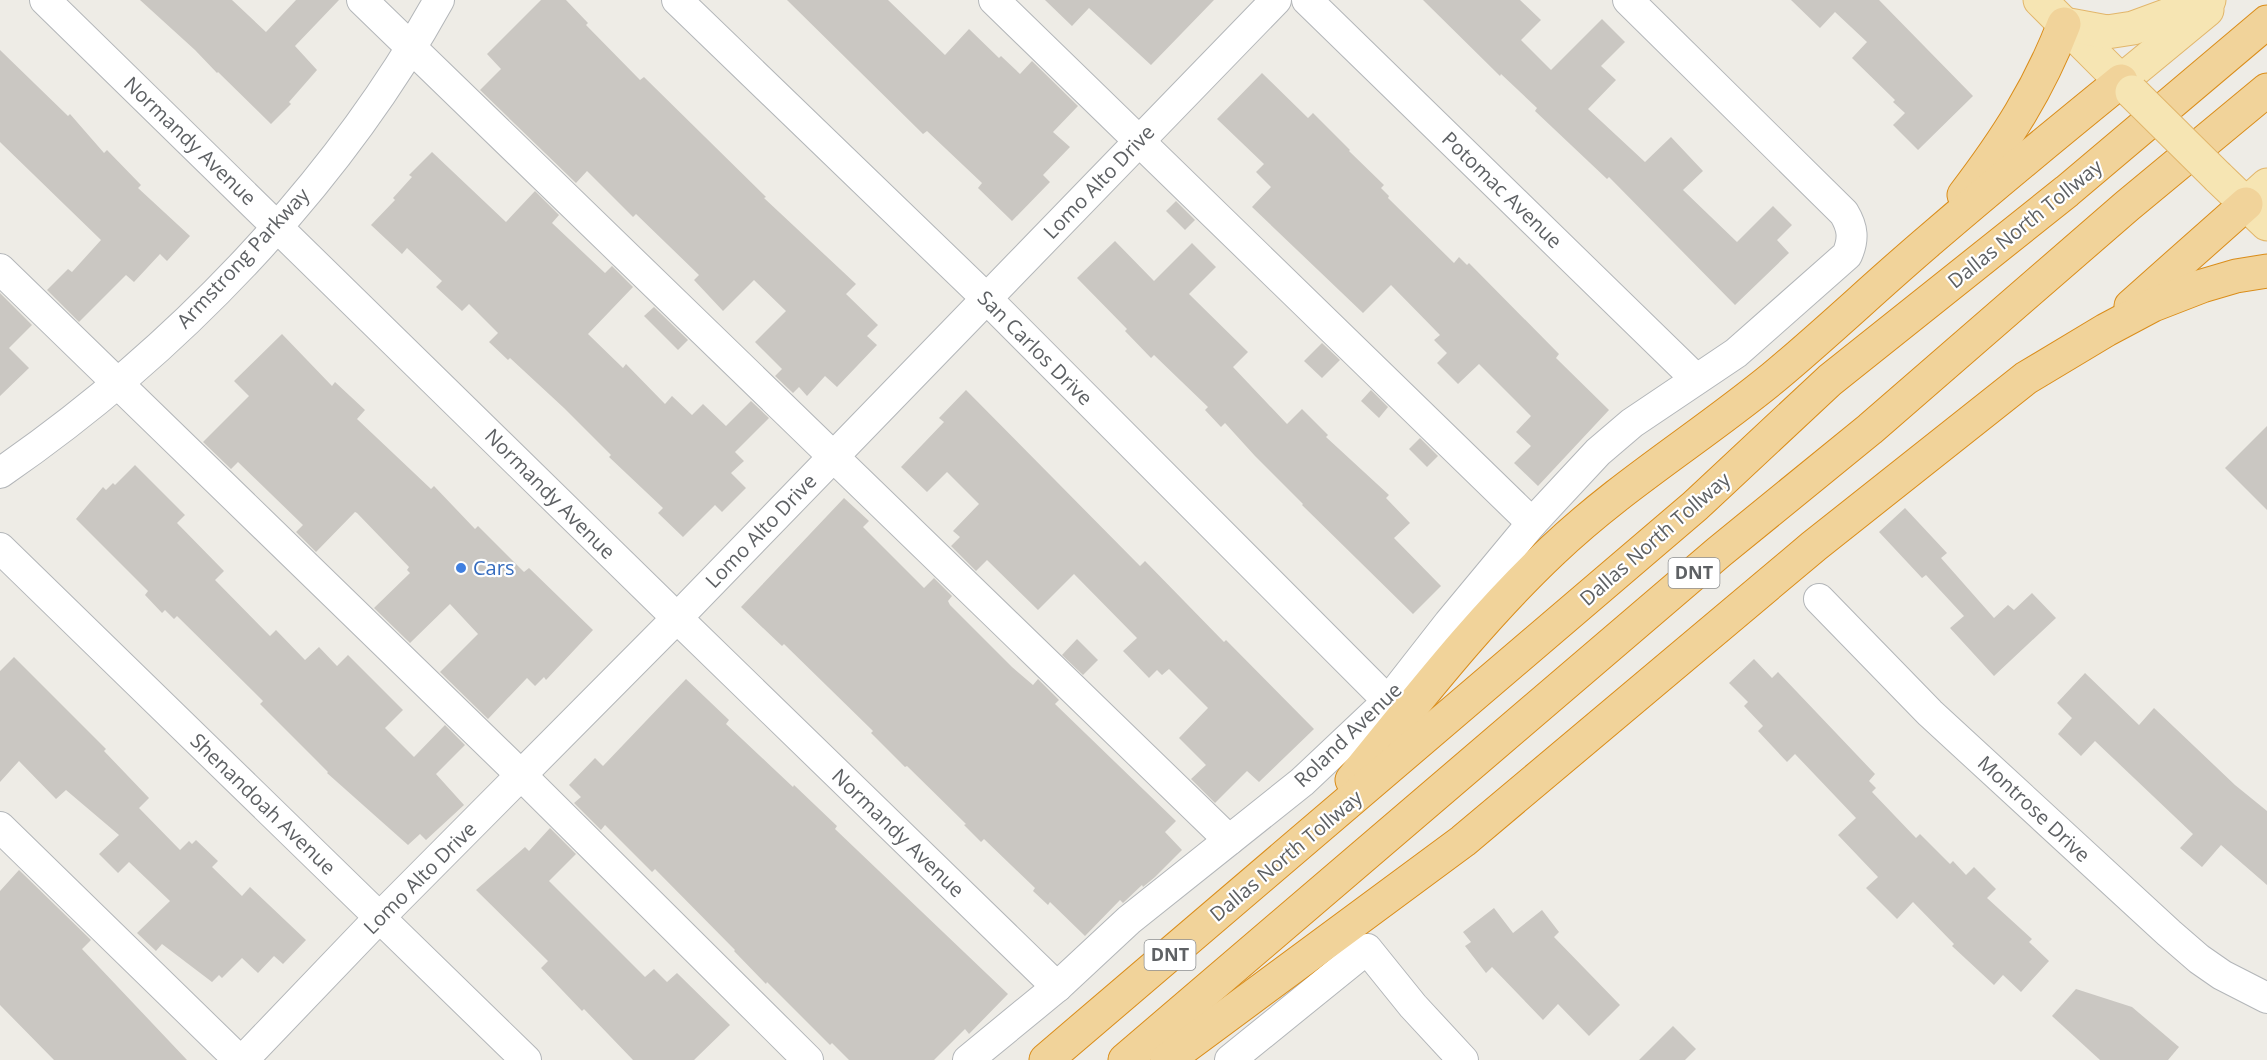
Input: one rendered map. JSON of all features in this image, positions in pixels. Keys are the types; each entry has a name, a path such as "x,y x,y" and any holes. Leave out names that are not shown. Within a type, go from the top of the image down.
{"highway":[{"name":"Dallas North Tollway","path":"1046,1060 1695,506 1830,380 2067,191 2267,22"},
{"path":"1931,239 2020,117 2049,63 2064,24"},
{"path":"1293,850 1466,642 1552,551 1607,503 1657,464 1719,421 1776,375 1931,239 2126,87"},
{"name":"DNT","path":"1125,1060 1719,552 1870,429 2127,206 2267,90"},
{"path":"2106,330 2260,205"},
{"path":"1167,1060 1463,841 1814,546 2026,378 2153,305 2202,286 2236,276 2267,271"}],"main road":[{"path":"2040,0 2218,177 2260,205"},
{"path":"2064,24 2107,32 2133,28 2209,0"},
{"path":"2126,87 2219,0"}],"street":[{"name":"Normandy Avenue","path":"45,0 676,618 1057,987"},
{"path":"362,0 1229,840"},
{"name":"Armstrong Parkway","path":"0,473 118,384 201,308 278,226 346,141 412,49 439,0"},
{"name":"San Carlos Drive","path":"677,0 986,298 1388,701"},
{"path":"994,0 1532,523"},
{"name":"Lomo Alto Drive","path":"241,1060 833,458 1276,0"},
{"name":"Potomac Avenue","path":"1307,0 1696,379"},
{"name":"Roland Avenue","path":"968,1060 1057,987 1130,920 1302,782 1388,701 1532,523 1598,452 1632,423 1736,353 1847,255 1853,234 1844,213 1628,0"},
{"path":"0,269 522,776 808,1060"},
{"name":"Shenandoah Avenue","path":"0,548 526,1060"},
{"name":"Montrose Drive","path":"1819,599 1930,713 2169,933 2222,975 2267,998"},
{"path":"0,827 241,1060"},
{"path":"1230,1060 1367,949 1413,1006 1463,1060"}],"building":[{"path":"140,0 232,0 266,32 296,0 339,0 295,46 317,70 289,102 291,104 271,124"},
{"path":"541,0 566,0 588,23 586,25 640,80 644,77 766,197 764,198 856,284 846,294 878,325 867,336 877,345 837,387 825,376 807,396 799,387 793,393 775,376 782,369 755,342 786,311 754,280 723,311 694,280 699,275 636,214 633,217 587,171 576,183 480,90 501,69 487,54"},
{"path":"787,0 888,0 945,55 969,29 999,58 1001,56 1020,74 1032,61 1078,106 1053,132 1070,147 1043,175 1050,182 1012,221 978,188 982,183 927,131 923,134"},
{"path":"1045,0 1214,0 1151,65 1089,8 1072,26"},
{"path":"1423,0 1520,0 1541,20 1521,40 1551,70 1602,19 1625,42 1601,66 1616,80 1588,109 1645,162 1671,137 1703,171 1683,190 1737,242 1773,206 1792,225 1777,240 1789,253 1735,305 1609,177 1607,179 1535,111 1537,108 1501,74 1500,76"},
{"path":"1791,0 1879,0 1973,96 1918,150 1893,125 1905,113 1893,102 1895,100 1852,58 1867,42 1835,12 1820,28"},
{"path":"0,50 68,116 70,114 104,153 107,150 141,185 138,188 190,236 167,261 160,254 134,282 126,275 79,322 47,290 68,269 72,272 101,240 0,142"},
{"path":"1262,73 1308,118 1313,113 1384,185 1381,188 1389,196 1388,198 1454,263 1459,257 1467,265 1469,263 1559,354 1556,358 1609,410 1538,486 1514,463 1531,446 1516,432 1531,416 1479,364 1458,384 1437,363 1447,353 1434,340 1440,335 1391,285 1363,313 1252,207 1271,187 1256,172 1264,164 1217,119"},
{"path":"432,152 506,222 535,191 559,215 552,223 605,273 612,266 633,287 588,334 623,368 626,364 665,404 672,396 692,415 703,404 726,426 751,401 769,418 735,452 744,461 731,473 746,488 722,512 715,505 683,537 658,513 663,508 609,457 611,455 564,408 510,358 508,360 489,342 498,333 469,304 462,311 436,287 442,281 407,248 402,254 371,225 395,200 393,198 412,177 409,175"},
{"path":"1176,201 1195,220 1185,230 1166,211"},
{"path":"1115,241 1154,281 1192,243 1216,267 1189,294 1248,352 1233,367 1287,424 1302,409 1328,435 1326,437 1389,495 1386,498 1410,523 1394,538 1441,586 1413,614 1302,505 1225,423 1221,427 1205,410 1208,407 1154,355 1151,358 1125,331 1127,329 1077,278"},
{"path":"0,293 32,325 9,348 29,368 0,396"},
{"path":"654,307 688,340 678,350 644,316"},
{"path":"282,334 332,386 335,382 365,410 357,419 431,489 434,486 475,529 478,526 524,572 529,568 593,630 546,680 544,677 535,686 527,678 488,719 440,672 478,634 450,604 410,643 374,608 410,573 407,570 409,567 357,513 355,512 316,552 296,532 303,525 238,462 231,469 203,442 249,396 234,381"},
{"path":"1322,343 1340,360 1322,378 1304,361"},
{"path":"966,390 1140,566 1145,561 1314,729 1259,782 1247,771 1215,803 1191,779 1206,765 1179,738 1208,708 1169,669 1162,675 1157,670 1149,678 1123,651 1137,638 1074,574 1038,610 987,560 976,571 951,546 960,537 953,531 979,504 947,472 927,492 901,467 944,422 939,418"},
{"path":"1371,390 1388,407 1379,418 1361,401"},
{"path":"2267,426 2267,510 2225,468"},
{"path":"1420,438 1438,456 1427,467 1409,449"},
{"path":"135,465 185,515 177,523 224,571 215,580 270,636 276,630 305,660 319,647 337,666 348,655 403,710 385,728 414,757 445,725 465,745 436,774 464,805 426,840 420,834 408,845 327,773 260,704 263,701 177,616 174,619 165,610 162,613 145,595 148,591 76,519 103,487 106,490 113,483 115,485"},
{"path":"844,498 869,521 863,527 924,588 934,578 952,596 948,601 950,605 1033,685 1038,679 1059,700 1055,704 1176,821 1165,832 1182,850 1143,887 1142,885 1123,903 1120,900 1085,936 1050,902 1048,905 1033,891 1035,888 984,839 981,842 964,825 966,824 871,733 873,731 784,644 782,646 741,607"},
{"path":"1905,508 1947,553 1941,558 1994,618 2008,605 2014,610 2032,593 2056,618 1994,676 1950,628 1964,616 1926,575 1922,578 1879,532"},
{"path":"1077,639 1098,660 1083,675 1062,655"},
{"path":"14,657 106,749 104,751 149,798 139,808 180,850 189,841 192,844 196,840 218,861 212,867 242,896 250,887 306,940 283,964 274,956 258,973 242,958 222,978 219,975 212,982 162,944 156,951 137,933 170,901 129,862 118,873 99,854 119,835 66,790 56,799 19,761 0,782 0,671"},
{"path":"1754,659 1772,678 1778,672 1875,774 1869,781 1876,788 1872,792 1916,838 1920,834 1950,864 1953,861 1966,875 1974,867 1996,889 1987,898 2032,939 2029,942 2049,961 2021,992 2003,975 1994,985 1952,946 1954,944 1913,902 1897,919 1866,888 1878,877 1838,835 1856,818 1795,754 1787,762 1758,731 1763,726 1744,706 1748,702 1729,683"},
{"path":"2085,673 2139,725 2154,708 2235,785 2267,811 2267,885 2221,845 2202,867 2180,848 2193,834 2095,741 2081,756 2058,734 2072,718 2057,703"},
{"path":"686,679 729,720 726,724 837,826 835,829 1008,994 969,1034 965,1029 934,1060 849,1060 832,1043 830,1045 767,982 766,984 655,869 652,872 605,825 601,830 574,803 581,797 569,785 595,758 603,766"},
{"path":"550,828 576,854 549,881 645,977 654,969 667,982 677,973 730,1025 694,1060 633,1060 541,968 548,961 476,890 525,847 529,851"},
{"path":"19,870 91,940 82,949 187,1060 54,1060 0,1005 0,891"},
{"path":"1494,908 1513,933 1542,910 1559,932 1554,937 1620,1005 1589,1036 1558,1004 1543,1020 1492,967 1486,973 1465,946 1471,942 1463,932"},
{"path":"2076,989 2132,1007 2179,1047 2168,1060 2100,1060 2052,1016"},
{"path":"1673,1026 1696,1049 1685,1060 1639,1060"}],"place":[{"name":"Cars","path":"461,568"}]}
